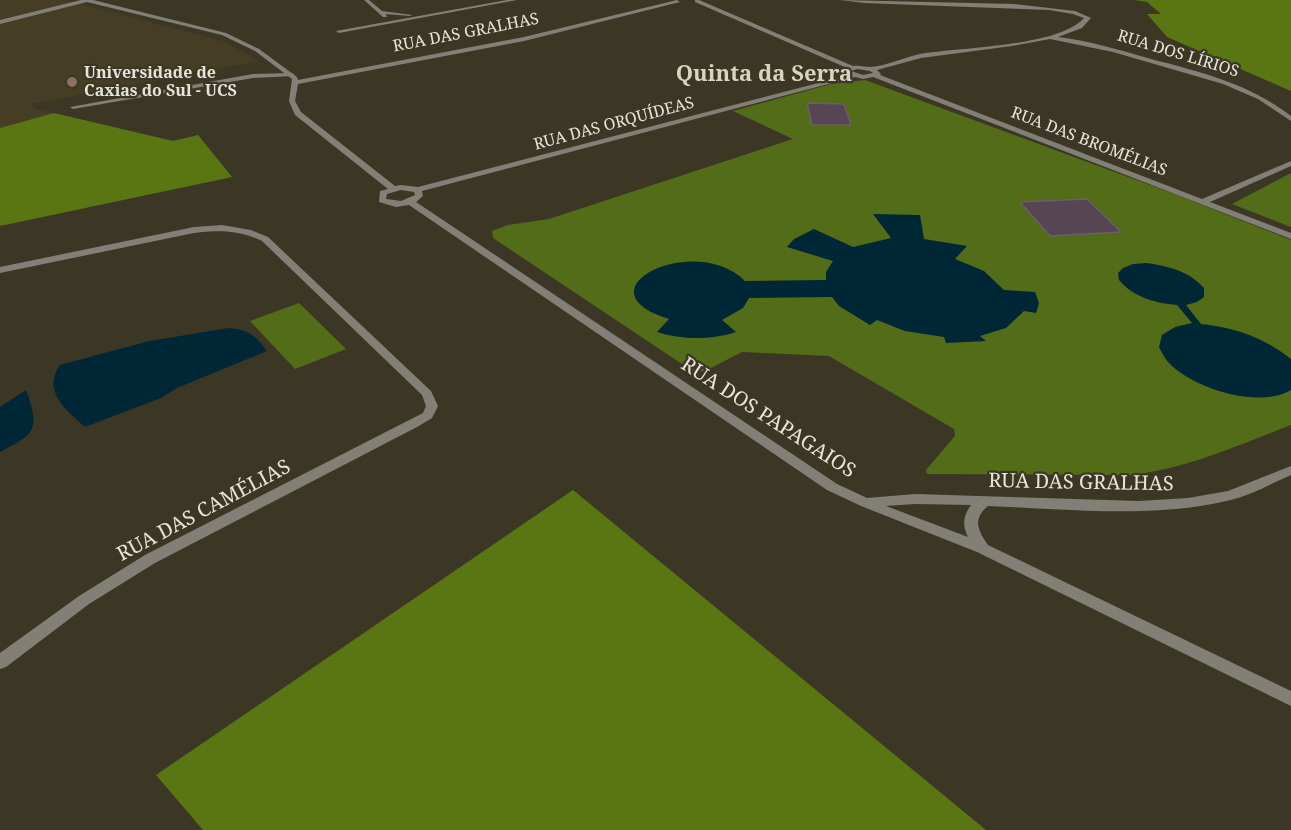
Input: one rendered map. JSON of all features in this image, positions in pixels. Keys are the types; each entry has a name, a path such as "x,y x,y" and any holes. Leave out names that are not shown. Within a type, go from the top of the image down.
{"street":[{"path":"0,21 70,0"},
{"path":"0,21 87,0 224,34 250,45 294,78 292,101 298,113 394,189"},
{"path":"697,0 852,72 868,77 874,72 919,56 1004,46 1050,37 1087,23 1088,18 1086,14 1061,6 971,0 871,2 843,0"},
{"name":"RUA DAS GRALHAS","path":"294,78 524,39 697,0"},
{"path":"1069,31 1082,41"},
{"name":"RUA DOS LÍRIOS","path":"1050,37 1082,41 1231,85 1258,97 1291,119"},
{"name":"RUA DAS ORQUÍDEAS","path":"414,196 852,72"},
{"name":"RUA DAS BROMÉLIAS","path":"874,72 1291,236"},
{"path":"1202,202 1291,163"},
{"path":"408,187 414,196 390,204 382,200 383,193 408,187"},
{"name":"RUA DOS PAPAGAIOS","path":"414,196 820,479 866,503 982,548 1291,699"},
{"name":"RUA DAS CAMÉLIAS","path":"0,270 194,230 225,228 256,234 265,239 427,394 432,406 428,415 413,424 150,559 84,600 0,662"},
{"name":"RUA DAS GRALHAS","path":"866,503 915,499 1138,506 1188,503 1231,495 1291,470"},
{"path":"982,548 975,539 970,519 972,512 985,501"}],"lane":[{"path":"367,0 392,22"},
{"path":"339,32 515,0"},
{"path":"380,12 420,17"},
{"path":"73,107 253,76 294,78"}],"shaded area":[{"name":"Universidade de Caxias do Sul - UCS","path":"0,0 66,0 225,42 258,61 31,104 34,109 54,113 0,128"}],"green space":[{"path":"1135,0 1291,0 1291,91 1167,37 1147,14 1161,14 1147,2"},
{"path":"865,80 1177,195 1291,240 1291,425 1192,462 1130,475 927,474 926,470 955,436 954,429 829,356 742,352 705,371 694,372 493,238 492,231 508,225 549,219 793,139 733,111 831,84"},
{"path":"54,113 173,141 198,135 232,177 0,226 0,128"},
{"path":"1291,173 1291,227 1232,204"},
{"path":"299,303 346,349 295,369 250,321"},
{"path":"573,490 986,830 203,830 156,775"}],"water":[{"path":"873,214 920,215 924,239 967,246 955,259 984,271 1004,290 1035,292 1039,303 1036,313 1024,311 1006,328 980,336 986,341 946,343 944,337 905,331 877,320 870,325 839,306 832,297 749,298 743,308 722,320 736,332 707,338 687,338 657,332 669,319 643,307 634,294 639,281 653,270 674,263 699,262 724,267 745,281 826,280 826,272 833,261 787,247 794,239 814,229 853,247 891,238"},
{"path":"1146,263 1178,270 1192,277 1204,288 1204,297 1186,305 1201,324 1249,335 1281,351 1291,359 1291,390 1278,395 1245,397 1210,388 1194,381 1169,363 1159,347 1162,335 1175,327 1192,323 1177,305 1161,303 1138,295 1119,280 1118,273 1123,268"},
{"path":"229,328 251,334 267,351 177,388 161,398 85,427 64,407 55,392 53,383 60,365 149,341"},
{"path":"26,390 33,414 32,429 28,435 0,452 0,407"}],"building":[{"path":"807,103 844,104 851,125 812,125"},
{"path":"1087,199 1121,232 1050,236 1020,202"}],"place":[{"name":"Universidade de Caxias do Sul - UCS","path":"72,82"}],"district":[{"name":"Quinta da Serra","path":"764,75"}]}
